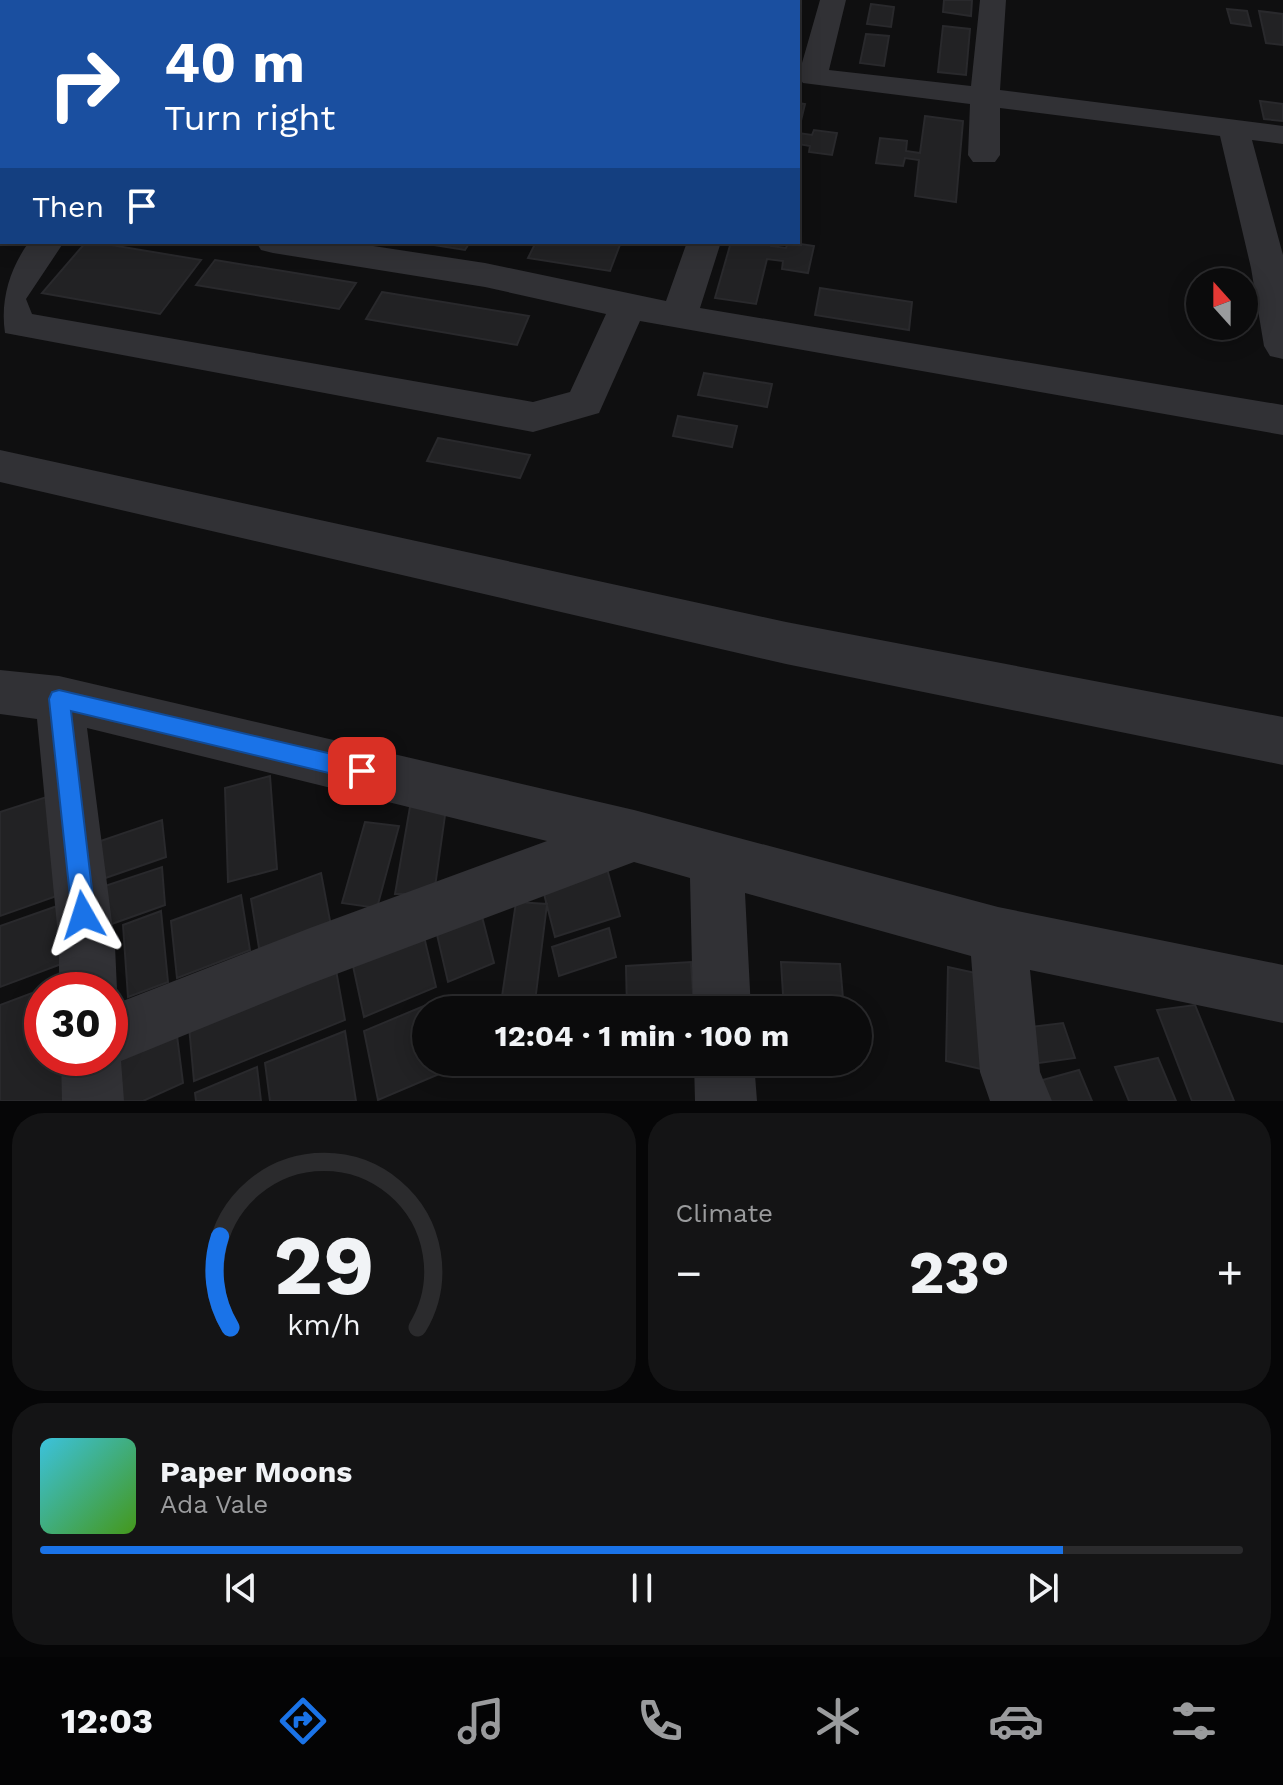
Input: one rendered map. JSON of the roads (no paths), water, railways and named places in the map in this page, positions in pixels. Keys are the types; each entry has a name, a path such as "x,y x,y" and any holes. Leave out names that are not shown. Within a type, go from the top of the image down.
{"street":[{"path":"833,0 806,76 1283,135"},
{"path":"984,155 993,0"},
{"path":"1234,130 1269,268 1283,346"},
{"path":"46,244 4,303 18,324 533,417 585,403 628,306"},
{"path":"300,244 353,248 679,317 1283,420"},
{"path":"485,275 499,244"},
{"path":"679,317 703,244"},
{"path":"0,466 786,643 1283,741"},
{"path":"0,692 59,699 634,836 998,935 1283,994"},
{"path":"59,699 88,972"},
{"path":"128,1029 634,836"},
{"path":"716,859 721,996"},
{"path":"998,935 1010,1072 1021,1101"},
{"path":"92,1076 93,1101"},
{"path":"725,1076 726,1101"}]}
